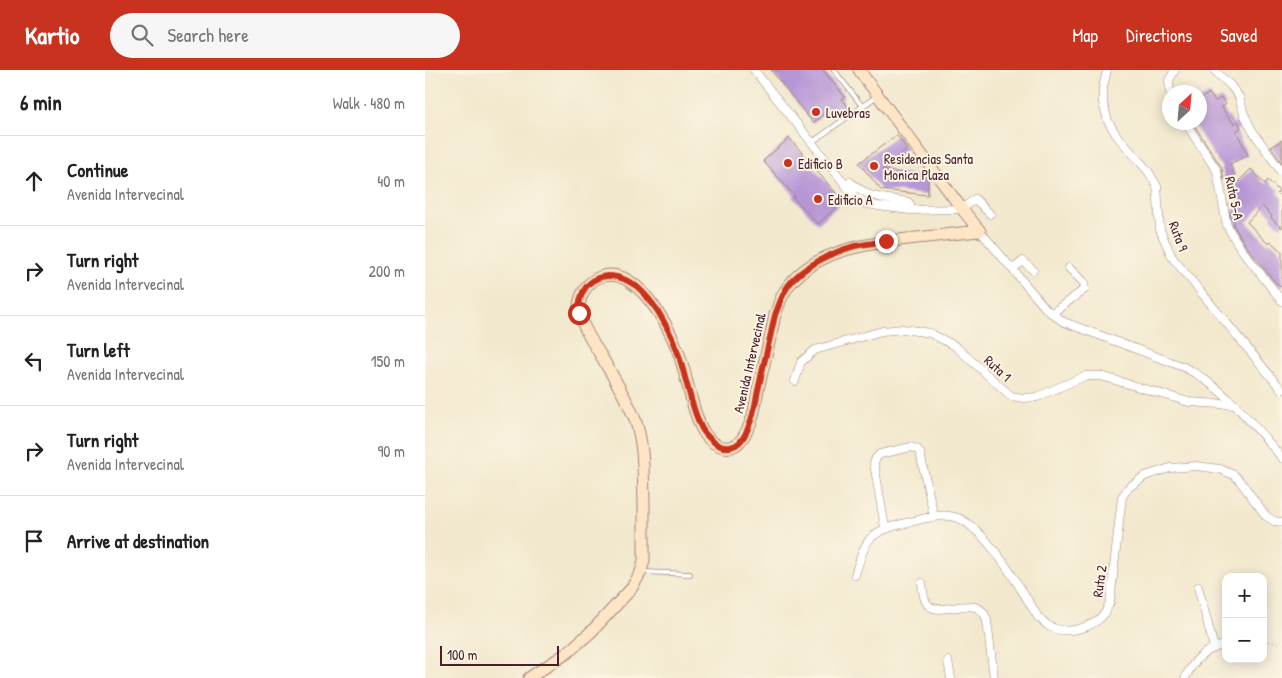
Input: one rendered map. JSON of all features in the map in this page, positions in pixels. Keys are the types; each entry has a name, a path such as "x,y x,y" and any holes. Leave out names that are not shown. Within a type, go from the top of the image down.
{"main road":[{"path":"859,70 980,231"},
{"name":"Avenida Intervecinal","path":"529,678 567,653 592,630 631,589 641,572 644,560 643,472 639,435 623,392 589,338 579,313 583,291 589,283 600,277 612,276 634,284 642,292 659,314 677,351 693,407 702,430 710,440 722,447 729,447 736,445 740,441 751,421 778,307 789,285 802,272 832,255 854,247 886,241 980,231"}],"street":[{"path":"754,70 847,188 865,203 910,210 962,209 976,200 990,214"},
{"name":"Ruta 9","path":"1107,70 1103,88 1103,103 1108,121 1117,136 1148,171 1157,186 1160,230 1172,257 1282,390"},
{"path":"1169,85 1169,80 1175,70"},
{"path":"1213,70 1239,96 1244,114 1252,130 1282,174"},
{"name":"Ruta 5-A","path":"1190,130 1217,171 1227,226 1241,249 1282,301"},
{"path":"850,182 867,194 908,202 910,210"},
{"path":"980,231 1047,310 1064,322 1184,367 1199,375 1236,405 1282,458"},
{"path":"1013,269 1023,261 1033,270"},
{"path":"1052,313 1085,289 1084,283 1069,268"},
{"name":"Ruta 1","path":"795,381 801,362 815,350 882,330 903,329 931,333 955,346 1011,396 1037,397 1085,376 1101,376 1189,402 1236,405"},
{"path":"885,528 874,464 880,454 911,447 917,449 920,453 935,516"},
{"name":"Ruta 2","path":"855,575 863,550 871,536 885,528 935,516 960,518 968,523 993,548 1038,617 1048,625 1061,630 1075,630 1093,623 1104,613 1110,602 1122,497 1128,488 1145,476 1169,468 1196,466 1220,470 1233,475 1240,481 1266,516 1274,521 1282,522"},
{"path":"922,583 925,601 930,606 937,608 972,606 983,611 987,621 994,678"},
{"path":"1198,587 1214,648"},
{"path":"1185,678 1191,666 1201,655 1222,645"},
{"path":"948,661 951,678"}],"lane":[{"path":"834,70 862,106"},
{"path":"811,143 878,96"},
{"path":"641,572 690,574"}],"path":[{"path":"1267,641 1282,643"}],"building":[{"path":"771,70 823,70 845,97 842,99 849,108 834,119 828,111 813,123"},
{"path":"1209,93 1215,101 1221,98 1226,104 1222,107 1228,117 1234,124 1238,121 1241,128 1236,131 1248,155 1230,164 1235,175 1224,180 1222,168 1197,130 1207,130 1207,94"},
{"name":"Residencias Santa Monica Plaza","path":"897,135 907,149 882,170 928,177 928,195 881,190 859,163"},
{"path":"789,138 843,201 818,224 763,161"},
{"path":"1282,140 1282,163 1271,147"},
{"path":"1251,169 1265,184 1268,180 1279,191 1277,193 1282,198 1282,228 1262,206 1247,222 1265,241 1269,244 1271,242 1282,252 1282,288 1272,279 1246,246 1233,224 1235,222 1231,218 1230,214 1242,202 1230,190"}],"place":[{"name":"Luvebras","path":"816,112"},
{"name":"Edificio B","path":"788,163"},
{"name":"Residencias Santa Monica Plaza","path":"874,166"},
{"name":"Edificio A","path":"818,199"}],"route":[{"path":"579,313 583,291 589,283 600,277 612,276 634,284 659,314 677,351 693,407 702,430 710,440 722,447 729,447 736,445 740,441 751,421 775,315 789,285 802,272 832,255 854,247 886,241"}]}
